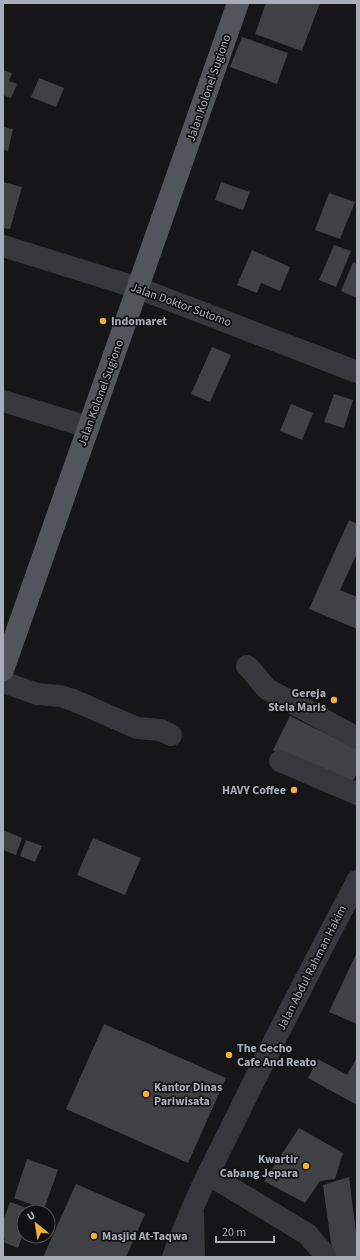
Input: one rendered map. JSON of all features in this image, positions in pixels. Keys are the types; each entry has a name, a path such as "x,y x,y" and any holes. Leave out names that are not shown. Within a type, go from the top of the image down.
{"main road":[{"name":"Jalan Kolonel Sugiono","path":"3,670 238,3"}],"street":[{"name":"Jalan Doktor Sutomo","path":"3,246 138,288 357,372"},
{"path":"3,401 88,427"},
{"path":"247,666 267,689 357,738"},
{"path":"3,682 37,694 60,696 73,700 137,728 160,730 171,735"},
{"path":"280,761 357,794"},
{"name":"Jalan Abdul Rahman Hakim","path":"173,1257 183,1229 208,1174 290,1009 357,881"},
{"path":"208,1174 307,1234 325,1257"},
{"path":"193,1206 194,1257"}],"building":[{"path":"266,3 320,3 302,51 255,34"},
{"path":"242,37 288,53 277,84 230,67"},
{"path":"3,70 12,73 9,81 17,84 11,98 3,95"},
{"path":"39,78 64,88 56,107 31,97"},
{"path":"3,127 13,129 8,151 3,150"},
{"path":"3,182 22,187 10,229 3,228"},
{"path":"221,182 250,192 243,210 215,200"},
{"path":"329,193 355,202 340,239 315,230"},
{"path":"334,245 351,251 336,287 319,280"},
{"path":"252,250 290,267 280,291 261,283 257,293 237,285"},
{"path":"353,262 357,264 357,298 341,291"},
{"path":"212,347 231,355 210,402 191,394"},
{"path":"334,394 353,400 344,428 324,422"},
{"path":"291,404 313,413 302,440 280,431"},
{"path":"349,520 357,524 357,553 340,590 357,597 357,629 309,609"},
{"path":"290,716 357,749 357,773 350,787 273,750"},
{"path":"3,830 22,838 16,855 3,850"},
{"path":"93,838 141,858 125,895 77,875"},
{"path":"26,840 42,846 35,862 20,856"},
{"path":"357,952 357,1024 329,1012"},
{"name":"Kantor Dinas Pariwisata","path":"104,1024 226,1078 188,1163 66,1109"},
{"path":"318,1059 347,1075 356,1059 357,1060 357,1105 308,1078"},
{"name":"Kwartir Cabang Jepara","path":"299,1128 343,1153 335,1179 320,1181 305,1203 264,1181"},
{"path":"27,1159 58,1170 46,1204 30,1204 14,1198"},
{"path":"349,1177 357,1241 357,1257 333,1257 323,1185"},
{"name":"Masjid At-Taqwa","path":"76,1184 145,1214 126,1257 43,1257 49,1244 56,1244 56,1228"},
{"path":"10,1202 16,1204 16,1244 19,1244 18,1248 3,1242 5,1238 3,1238 3,1221"}],"place":[{"name":"Indomaret","path":"103,321"},
{"name":"Gereja Stela Maris","path":"334,700"},
{"name":"HAVY Coffee","path":"294,790"},
{"name":"The Gecho Cafe And Reato","path":"229,1055"},
{"name":"Kantor Dinas Pariwisata","path":"146,1094"},
{"name":"Kwartir Cabang Jepara","path":"306,1166"},
{"name":"Masjid At-Taqwa","path":"94,1236"}]}
